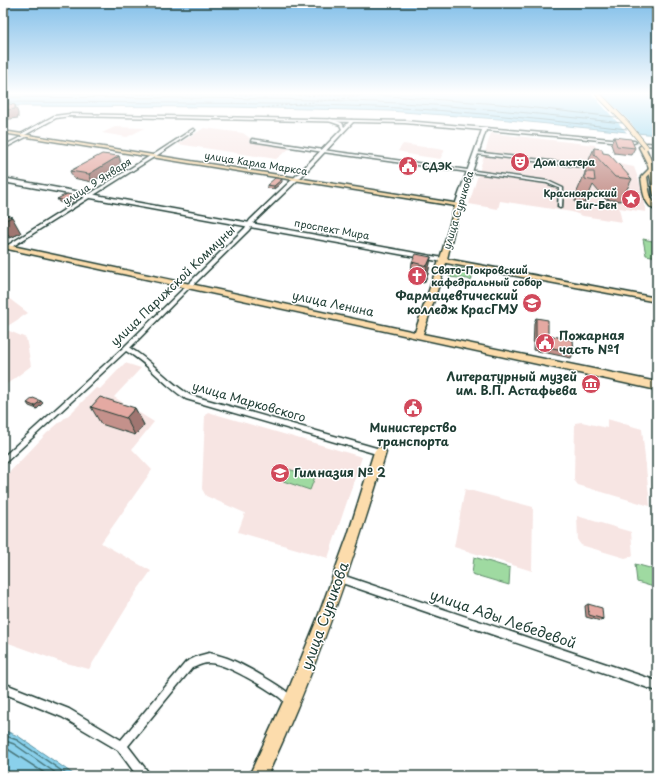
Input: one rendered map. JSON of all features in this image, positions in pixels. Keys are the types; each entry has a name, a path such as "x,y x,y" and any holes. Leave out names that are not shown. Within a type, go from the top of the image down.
{"main road":[{"path":"24,135 34,129"},
{"name":"улица Сурикова","path":"418,336 443,260 458,205 484,129"},
{"path":"488,129 634,142"},
{"path":"631,129 645,146 655,164 657,195"},
{"name":"улица Карла Маркса","path":"3,132 458,205"},
{"path":"645,146 657,145"},
{"path":"645,146 648,158 655,164"},
{"path":"655,164 644,177 649,202 657,209"},
{"name":"проспект Мира","path":"3,180 657,300"},
{"name":"улица Ленина","path":"6,246 188,287 657,386"},
{"name":"улица Сурикова","path":"258,776 292,702 322,629 380,452"}],"street":[{"name":"улица 9 Января","path":"6,246 90,196 194,130"},
{"name":"улица Парижской Коммуны","path":"3,461 126,348 344,130"},
{"path":"3,148 24,135"},
{"path":"252,140 548,182 561,188 560,207"},
{"path":"476,153 583,166"},
{"name":"улица Марковского","path":"126,348 135,352 173,389 188,397 380,452"},
{"name":"улица Ады Лебедевой","path":"339,578 657,686"},
{"path":"122,746 188,665 200,660 210,658 224,661 283,694 292,702"},
{"path":"3,688 65,713 122,746 144,776"}],"shaded area":[{"path":"110,129 142,129 127,137 102,133"},
{"path":"202,129 215,129 243,133 251,139 248,141 290,148 276,159 178,144"},
{"path":"491,133 595,145 596,149 591,149 593,159 634,167 640,184 646,212 619,208 622,222 583,216 572,212 500,201 498,209 469,204"},
{"path":"403,144 445,150 440,159 407,154 398,151"},
{"path":"3,294 28,313 3,329"},
{"path":"7,330 26,338 31,366 3,387 3,333"},
{"path":"125,363 141,368 114,397 154,422 132,449 152,470 101,543 151,571 136,592 89,669 59,661 3,641 3,479 47,433 72,412 96,388 100,389"},
{"name":"Гимназия № 2","path":"208,412 362,457 328,558 238,532 245,513 206,496 202,489 205,415"},
{"path":"607,419 642,429 650,506 578,485 574,480 575,423 582,422 607,428"},
{"path":"465,489 533,507 532,571 454,547"},
{"path":"577,516 631,532 633,556 625,558 581,545 578,541"}],"green space":[{"path":"643,239 657,242 657,257 646,255"},
{"path":"453,267 474,271 471,281 468,279 449,277"},
{"path":"288,469 315,477 310,490 283,481"},
{"path":"474,557 510,568 509,585 472,574"},
{"path":"635,564 657,570 657,588 637,582"}],"water":[{"path":"601,129 657,129 657,135"},
{"path":"3,730 18,736 76,776 3,776"}],"pier":[{"path":"624,129 636,129 641,136 629,135"}],"building":[{"path":"614,137 631,139 635,148 617,146"},
{"path":"594,148 602,149 603,153 609,154 632,179 615,177 594,154"},
{"path":"102,154 119,156 89,174 70,171"},
{"path":"585,172 594,172 595,181 585,179"},
{"path":"275,178 282,179 274,186 267,185"},
{"path":"67,194 77,196 67,201 57,199"},
{"path":"3,214 12,217 3,221"},
{"path":"416,254 431,257 427,266 412,262"},
{"path":"536,318 548,320 548,335 573,340 574,352 536,345"},
{"path":"100,397 135,408 126,418 91,407"},
{"path":"33,398 41,401 34,406 27,403"},
{"path":"588,604 602,608 603,619 589,615"}],"tunnel":[{"path":"634,142 647,144"}],"place":[{"name":"Дом актера","path":"520,162"},
{"name":"СДЭК","path":"408,166"},
{"name":"Красноярский Биг-Бен","path":"631,199"},
{"name":"Свято-Покровский кафедральный собор","path":"417,276"},
{"name":"Фармацевтический колледж КрасГМУ","path":"532,303"},
{"name":"Пожарная часть №1","path":"545,343"},
{"name":"Литературный музей им. В.П. Астафьева","path":"591,384"},
{"name":"Министерство транспорта","path":"413,408"},
{"name":"Гимназия № 2","path":"280,473"}]}
